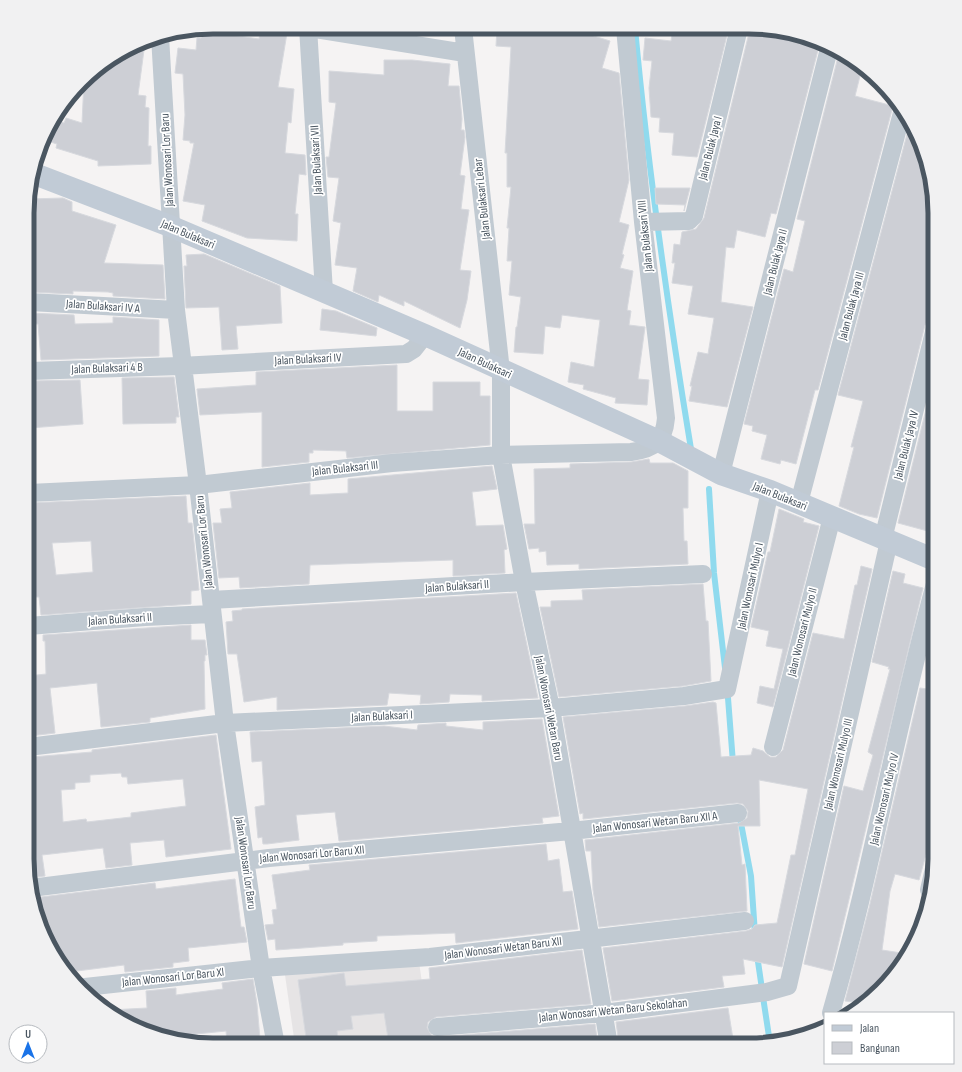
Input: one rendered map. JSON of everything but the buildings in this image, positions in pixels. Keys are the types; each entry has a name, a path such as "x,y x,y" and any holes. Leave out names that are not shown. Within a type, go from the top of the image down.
{"street":[{"name":"Jalan Bulaksari VII","path":"306,34 324,292"},
{"path":"344,34 465,53"},
{"name":"Jalan Bulaksari Lebar","path":"463,34 501,371"},
{"name":"Jalan Bulaksari VIII","path":"626,34 653,222 666,418 665,430 659,442"},
{"name":"Jalan Bulak Jaya I","path":"653,222 689,221 694,216 738,34"},
{"name":"Jalan Wonosari Lor Baru","path":"160,42 176,310 198,485 224,723 246,860 271,1038"},
{"name":"Jalan Bulak Jaya II","path":"721,474 828,52"},
{"name":"Jalan Bulak Jaya III","path":"799,503 901,118"},
{"name":"Jalan Bulaksari","path":"38,175 170,226 425,335 659,442 721,474 770,491 928,557"},
{"name":"Jalan Bulaksari IV A","path":"34,302 176,310"},
{"name":"Jalan Bulaksari IV","path":"184,365 406,354 414,349 425,335"},
{"name":"Jalan Bulak Jaya IV","path":"886,540 928,358"},
{"name":"Jalan Bulaksari 4 B","path":"34,371 184,365"},
{"name":"Jalan Wonosari Wetan Baru","path":"501,371 502,455 524,582 551,708 571,831 592,937 608,1038"},
{"name":"Jalan Bulaksari III","path":"34,493 198,485 392,463 502,455 631,452 646,450 659,442"},
{"name":"Jalan Wonosari Mulyo I","path":"729,681 770,491"},
{"name":"Jalan Wonosari Mulyo II","path":"773,747 832,517"},
{"name":"Jalan Wonosari Mulyo III","path":"788,986 886,540"},
{"name":"Jalan Bulaksari II","path":"34,626 145,617 212,607 524,582 703,574"},
{"name":"Jalan Wonosari Mulyo IV","path":"831,1012 869,868 917,651 928,610"},
{"name":"Jalan Bulaksari I","path":"34,746 224,723 551,708 706,694 727,690 729,681"},
{"name":"Jalan Wonosari Wetan Baru XII A","path":"571,831 738,813"},
{"name":"Jalan Wonosari Lor Baru XII","path":"36,887 246,860 571,831"},
{"name":"Jalan Wonosari Wetan Baru XII","path":"261,968 430,957 592,937 745,921"},
{"name":"Jalan Wonosari Lor Baru XI","path":"87,987 261,968"},
{"name":"Jalan Wonosari Wetan Baru Sekolahan","path":"437,1027 604,1013 767,992 788,986"}],"shaded area":[{"path":"419,962 430,1038 294,1038 285,975"}],"waterway":[{"path":"636,34 659,239 691,449"},
{"path":"709,489 714,573 725,668"},
{"path":"728,698 733,763"},
{"path":"740,818 751,876 755,934"},
{"path":"757,955 762,989"},
{"path":"763,997 769,1037"}]}
